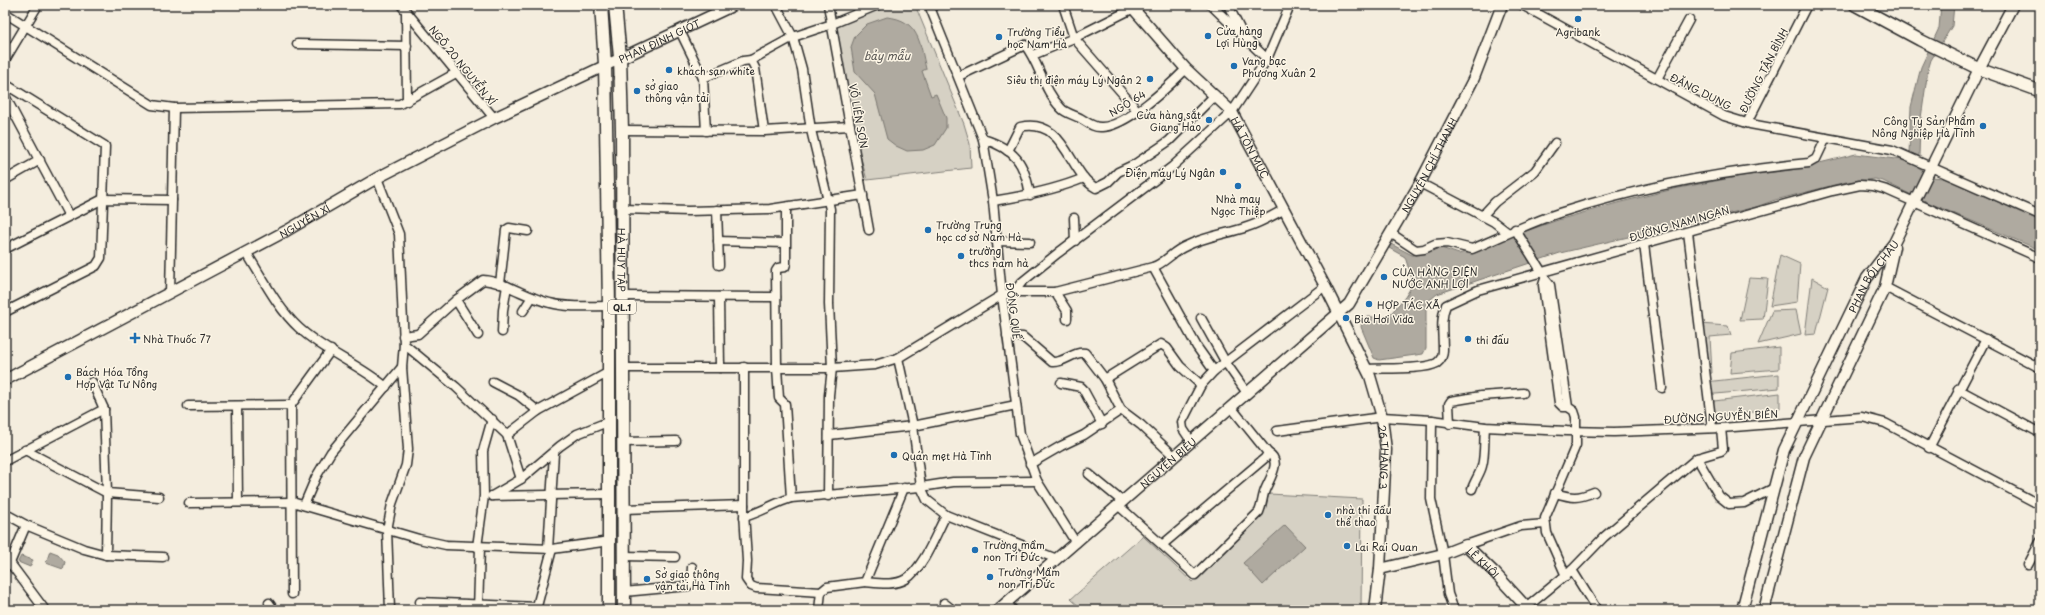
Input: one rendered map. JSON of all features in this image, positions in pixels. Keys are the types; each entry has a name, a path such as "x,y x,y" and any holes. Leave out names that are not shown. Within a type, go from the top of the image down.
{"main road":[{"name":"HÀ HUY TẬP","path":"601,5 605,64 609,306 609,610"},
{"name":"HÀ HUY TẬP","path":"615,5 620,57 622,130 624,610"},
{"path":"1856,5 1929,45 1979,69 2040,91"},
{"path":"609,372 622,368"}],"street":[{"path":"5,60 38,5"},
{"name":"PHAN ĐÌNH GIÓT","path":"605,64 734,5"},
{"path":"776,5 793,37 802,69 811,130 823,173 827,200 830,209 829,304 832,368 829,395 828,496"},
{"name":"VÕ LIÊN SƠN","path":"828,5 869,230"},
{"path":"703,78 743,60 751,60 793,37 832,24 878,5"},
{"name":"ĐỒNG QUẾ","path":"930,5 983,139 993,201 1002,294 1020,434 1037,481 1076,543"},
{"path":"1063,5 1074,38 1137,110"},
{"path":"1211,5 1267,59"},
{"path":"1014,292 1022,282 1172,168 1232,112 1267,59 1290,5"},
{"name":"NGUYỄN CHÍ THANH","path":"1338,314 1349,304 1392,234 1420,183 1474,78 1502,5"},
{"name":"ĐẶNG DUNG","path":"1522,5 1724,116 1747,123 1892,150 1932,166 2040,215"},
{"name":"ĐƯỜNG TÂN BÌNH","path":"1747,123 1807,5"},
{"path":"1894,243 1979,69 2013,5"},
{"path":"959,76 1025,45 1033,55 1074,38 1132,6"},
{"name":"HÀ TÔN MỤC","path":"1132,6 1186,69 1232,112 1283,210 1325,286 1338,314"},
{"path":"1231,7 1244,37"},
{"path":"404,8 407,46 407,101"},
{"name":"NGÕ 20 NGUYỄN XÍ","path":"404,8 494,118"},
{"path":"5,13 152,105 174,108 400,104 456,73"},
{"path":"1657,79 1689,20"},
{"path":"680,31 703,78 706,131"},
{"path":"297,44 407,46"},
{"name":"NGÕ 64","path":"1033,55 1042,80 1061,109 1094,127 1103,128 1118,122 1160,94 1186,69"},
{"path":"751,60 755,68 764,131"},
{"name":"NGUYỄN XÍ","path":"5,380 246,252 377,178 494,118 605,64"},
{"path":"5,84 105,146 101,258 96,266 5,312"},
{"path":"1008,151 1020,127 1038,127 1058,140 1066,149 1084,178 1089,184 1096,188 1108,182 1118,172 1136,164 1169,141 1215,95"},
{"path":"5,96 69,216"},
{"path":"170,293 174,108"},
{"path":"622,130 764,131 811,130 850,126"},
{"path":"1392,234 1416,250 1424,249 1435,244 1447,243 1472,249 1559,213 1670,184 1747,169 1809,163 1816,159 1826,138"},
{"path":"983,139 997,144 1014,154 1027,176 1030,195"},
{"path":"1482,216 1495,202 1535,171 1555,143"},
{"path":"5,180 40,160"},
{"path":"377,178 399,234 404,340 402,367 408,449 406,465 392,504 386,530 390,610"},
{"path":"993,201 1030,195 1060,187 1084,178"},
{"path":"1420,183 1513,232 1550,285 1568,407 1574,411 1576,417 1576,445 1545,518 1545,524 1566,576"},
{"name":"ĐƯỜNG NAM NGẠN","path":"1367,369 1425,366 1441,360 1443,352 1442,314 1446,305 1478,290 1825,193 1860,185 1873,186 1915,202 2040,258"},
{"path":"623,209 716,210 786,207 863,195"},
{"path":"5,249 103,199 172,200"},
{"path":"786,207 785,267 778,268 776,271 776,368 779,398 786,404 791,498"},
{"path":"716,210 719,265"},
{"path":"622,368 832,368 875,365 898,358 1002,294 1014,292 1055,292 1160,265 1172,254 1185,246 1218,234 1248,227 1283,210"},
{"path":"1074,218 1075,241"},
{"path":"502,332 506,230 509,228 528,231"},
{"path":"1528,609 1566,576 1604,537 1696,458 1723,449 1716,428 1688,232"},
{"path":"718,241 785,243"},
{"path":"996,241 1030,242"},
{"name":"PHAN BỘI CHÂU","path":"1764,610 1804,457 1885,287 1894,243"},
{"name":"PHAN BỘI CHÂU","path":"1742,610 1784,450 1867,278 1894,243"},
{"path":"1644,244 1662,388"},
{"path":"246,252 290,318 299,328 373,376 386,387"},
{"path":"1153,267 1197,347 1214,371"},
{"path":"404,340 418,334 456,300 483,280 504,285 550,303 566,306 609,306"},
{"path":"1191,441 1183,429 1182,422 1201,385 1214,371 1325,286"},
{"path":"1885,287 2040,368"},
{"path":"1055,292 1067,311 1067,319"},
{"path":"622,296 776,297"},
{"path":"523,311 532,297"},
{"path":"719,297 720,368"},
{"path":"456,300 478,336"},
{"name":"26 THÁNG 3","path":"1338,314 1367,369 1382,417 1386,450 1380,569 1375,610"},
{"name":"NGUYỄN BIỂU","path":"998,610 1009,606 1057,559 1338,314"},
{"path":"1202,318 1226,363 1247,393"},
{"path":"1007,336 1023,337 1052,362 1058,362 1079,352 1085,353 1105,379 1121,410 1141,425 1174,456"},
{"path":"1929,448 1958,389 1986,339"},
{"path":"404,340 492,419 507,435 521,479"},
{"path":"1105,379 1161,344 1167,348 1180,366 1201,385"},
{"path":"292,594 291,405 331,350"},
{"path":"898,358 913,426 921,487 927,500 946,515 1057,559"},
{"path":"304,505 316,477 331,452 402,367"},
{"path":"744,367 744,517 747,561 746,579 751,586 768,589 821,592 827,587 865,582 888,583 905,580 924,557 946,515"},
{"path":"507,435 538,411 609,372"},
{"path":"92,382 104,409 107,493 106,555"},
{"path":"493,382 518,395 538,411"},
{"path":"1061,383 1081,387 1102,424"},
{"path":"1958,389 2040,433"},
{"path":"1450,424 1449,404 1451,401 1481,396 1523,393"},
{"path":"188,406 291,405"},
{"path":"829,435 913,426 1016,405"},
{"path":"237,406 238,502"},
{"path":"1089,474 1195,575 1259,512 1263,503 1264,493 1273,473 1275,461 1272,455 1268,453 1231,407"},
{"path":"5,461 104,409"},
{"path":"1030,464 1084,435 1121,410"},
{"name":"ĐƯỜNG NGUYỄN BIÊN","path":"1277,431 1382,417 1432,420 1450,424 1485,427 1576,432 1716,428 1862,417 1885,423 1929,448 2040,505"},
{"path":"478,607 478,547 488,496 483,451 492,419"},
{"path":"1432,420 1431,499 1443,554 1448,594 1454,610"},
{"path":"488,496 521,479 554,453 560,446 578,434 610,421"},
{"path":"1472,489 1475,478 1482,468 1485,427"},
{"path":"623,442 676,441"},
{"path":"26,450 107,493 159,497"},
{"path":"420,602 478,607 537,609 550,549 551,496 554,453"},
{"path":"1162,545 1265,458 1268,453"},
{"path":"1696,458 1719,496 1729,504 1744,502 1774,488"},
{"path":"744,517 791,498 921,487 953,482 1037,481"},
{"path":"865,582 904,488"},
{"path":"1555,493 1570,498 1579,498 1594,492"},
{"path":"488,496 609,494"},
{"path":"189,503 292,502 386,530 446,545 550,549 610,541"},
{"path":"624,508 744,506"},
{"path":"6,514 26,525 84,550 106,555 163,557"},
{"path":"1466,546 1521,526 1545,524"},
{"path":"26,525 8,565 45,610"},
{"path":"2028,565 2040,542"},
{"name":"LÊ KHÔI","path":"1380,569 1443,554 1466,546 1528,609"},
{"path":"624,556 675,557"},
{"path":"624,592 688,586 691,583 692,567"},
{"path":"1572,570 1597,610"},
{"path":"819,610 821,592"},
{"path":"269,602 274,610"},
{"path":"944,603 954,610"}],"shaded area":[{"path":"880,5 915,5 964,124 970,144 971,168 867,180 849,114 832,23"},
{"path":"1780,255 1800,264 1797,302 1770,306"},
{"path":"1749,278 1768,279 1763,319 1740,320"},
{"path":"1812,278 1828,287 1816,334 1805,335"},
{"path":"1796,310 1801,334 1758,344 1772,311"},
{"path":"1699,324 1728,326 1731,335 1710,337 1712,373 1701,375"},
{"path":"1779,347 1779,369 1730,373 1732,353"},
{"path":"1779,374 1779,388 1705,395 1705,382"},
{"path":"1780,393 1780,409 1707,417 1706,402"},
{"path":"1269,494 1362,499 1361,610 1083,610 1071,599 1143,536 1192,582 1262,515"}],"water":[{"path":"1941,5 1954,5 1952,26 1931,60 1928,70 1920,125 1919,156 1909,153 1911,107 1921,67 1939,28"},
{"name":"bảy mẫu","path":"887,17 898,19 906,23 916,34 922,50 926,69 922,71 931,96 936,94 946,118 946,128 935,145 923,150 907,151 896,146 887,139 875,94 855,72 851,47 855,36 867,24"},
{"path":"1856,154 1911,161 1930,177 1944,178 2040,221 2040,250 1918,198 1883,181 1875,179 1846,182 1775,200 1756,207 1560,253 1437,294 1426,303 1426,348 1423,354 1379,360 1374,358 1361,327 1362,320 1367,317 1388,317 1410,289 1412,279 1405,257 1389,248 1391,244 1412,255 1417,255 1423,250 1438,247 1459,254 1558,220 1617,203 1674,189 1741,176 1791,170"},
{"path":"1285,525 1305,546 1263,585 1243,563"},
{"path":"50,551 58,554 65,562 63,569 46,563"},
{"path":"21,556 33,560 30,567 18,562"}],"place":[{"name":"Agribank","path":"1578,19"},
{"name":"Cửa hàng Lợi Hùng","path":"1208,36"},
{"name":"Trường Tiểu học Nam Hà","path":"999,37"},
{"name":"Vang bạc Phương Xuân 2","path":"1234,66"},
{"name":"khách sạn white","path":"669,70"},
{"name":"Siêu thị điện máy Lý Ngân 2","path":"1150,79"},
{"name":"sở giao thông vận tải","path":"637,91"},
{"name":"Cửa hàng sắt Giang Hảo","path":"1209,120"},
{"name":"Công Ty Sản Phẩm Nông Nghiệp Hà Tĩnh","path":"1983,126"},
{"name":"Điện máy Lý Ngân","path":"1223,172"},
{"name":"Nhà may Ngọc Thiệp","path":"1238,186"},
{"name":"Trường Trung học cơ sở Nam Hà","path":"928,230"},
{"name":"trường thcs nam hà","path":"961,256"},
{"name":"CỦA HÀNG ĐIỆN NƯỚC ANH LỢI","path":"1384,277"},
{"name":"HỢP TÁC XÃ","path":"1369,304"},
{"name":"Bia Hơi Vida","path":"1346,318"},
{"name":"Nhà Thuốc 77","path":"135,338"},
{"name":"thi đấu","path":"1468,339"},
{"name":"Bách Hóa Tổng Hợp Vật Tư Nông","path":"68,377"},
{"name":"Quán mẹt Hà Tĩnh","path":"894,455"},
{"name":"nhà thi đấu thể thao","path":"1328,515"},
{"name":"Lai Rai Quan","path":"1347,546"},
{"name":"Trường mầm non Trí Đức","path":"975,550"},
{"name":"Trường Mầm non Trí Đức","path":"990,577"},
{"name":"Sở giao thông vận tải Hà Tĩnh","path":"647,579"}]}
